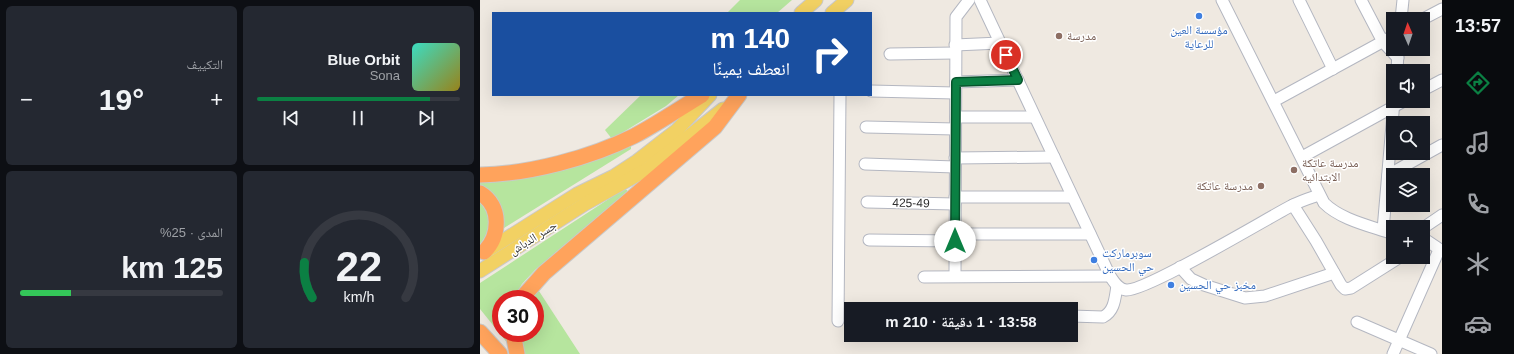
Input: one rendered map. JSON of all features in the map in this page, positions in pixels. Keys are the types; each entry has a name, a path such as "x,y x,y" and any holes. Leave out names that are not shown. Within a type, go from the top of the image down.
{"highway":[{"path":"480,175 537,168 564,162 615,144 656,124 700,96"},
{"path":"529,290 544,273 715,127 736,96"},
{"path":"480,193 491,204 497,219 494,238 482,253"},
{"path":"480,332 500,354"},
{"path":"515,342 517,354"}],"main road":[{"path":"801,12 816,0"},
{"path":"833,12 847,0"},
{"path":"581,199 637,161 677,130 709,96"},
{"path":"581,199 646,170 709,122 736,96"},
{"name":"جسر الدباش","path":"482,253 581,199"},
{"name":"جسر الدباش","path":"480,271 581,199"}],"street":[{"path":"955,276 956,17 969,0"},
{"path":"980,0 1072,197 1110,276 1117,286 1126,290 1136,288 1180,267 1292,205 1319,195"},
{"path":"1222,0 1317,186 1319,195 1329,208 1386,231"},
{"path":"1299,0 1333,69"},
{"path":"1362,0 1383,42 1386,44"},
{"path":"1402,12 1403,0"},
{"path":"1430,15 1442,9"},
{"path":"1274,101 1386,40"},
{"path":"890,54 956,49 1000,42"},
{"path":"872,91 956,87 1018,80"},
{"path":"1430,86 1442,80"},
{"path":"838,321 840,96"},
{"path":"1302,157 1387,108"},
{"path":"1389,168 1394,108"},
{"path":"956,117 1034,117"},
{"path":"866,127 955,129"},
{"path":"1401,168 1442,145"},
{"path":"865,164 955,162 1054,157"},
{"name":"425-49","path":"867,202 1072,197"},
{"path":"1292,205 1316,240 1341,286 1346,289 1351,288 1389,264"},
{"path":"1430,224 1442,216"},
{"path":"869,240 1090,234"},
{"path":"1393,354 1441,250 1430,244"},
{"path":"1180,267 1191,279 1204,285 1246,298 1265,296 1334,273"},
{"path":"924,277 1110,276"},
{"path":"1078,316 1103,317 1108,315 1115,302 1117,286"},
{"path":"1357,322 1431,354"}],"green space":[{"path":"740,0 792,0 778,12 728,12"},
{"path":"640,96 678,96 666,106 612,139 605,130"},
{"path":"631,144 631,149 504,228 501,210 480,186 480,179"},
{"path":"624,189 627,190 627,192 535,270 518,290 492,290 492,324 480,309 480,283"},
{"path":"480,203 487,213 489,223 484,239 480,244"},
{"path":"544,299 580,354 522,354 520,342 544,342"}],"place":[{"name":"مؤسسة العين للرعاية","path":"1199,16"},
{"name":"مدرسة","path":"1059,36"},
{"name":"مدرسة عاتكة الابتدائيه","path":"1294,170"},
{"name":"مدرسة عاتكة","path":"1261,186"},
{"name":"سوبرماركت حي الحسين","path":"1094,260"},
{"name":"مخبز حي الحسين","path":"1171,285"}],"route":[{"path":"955,241 956,82 1018,80 1006,55"}]}
